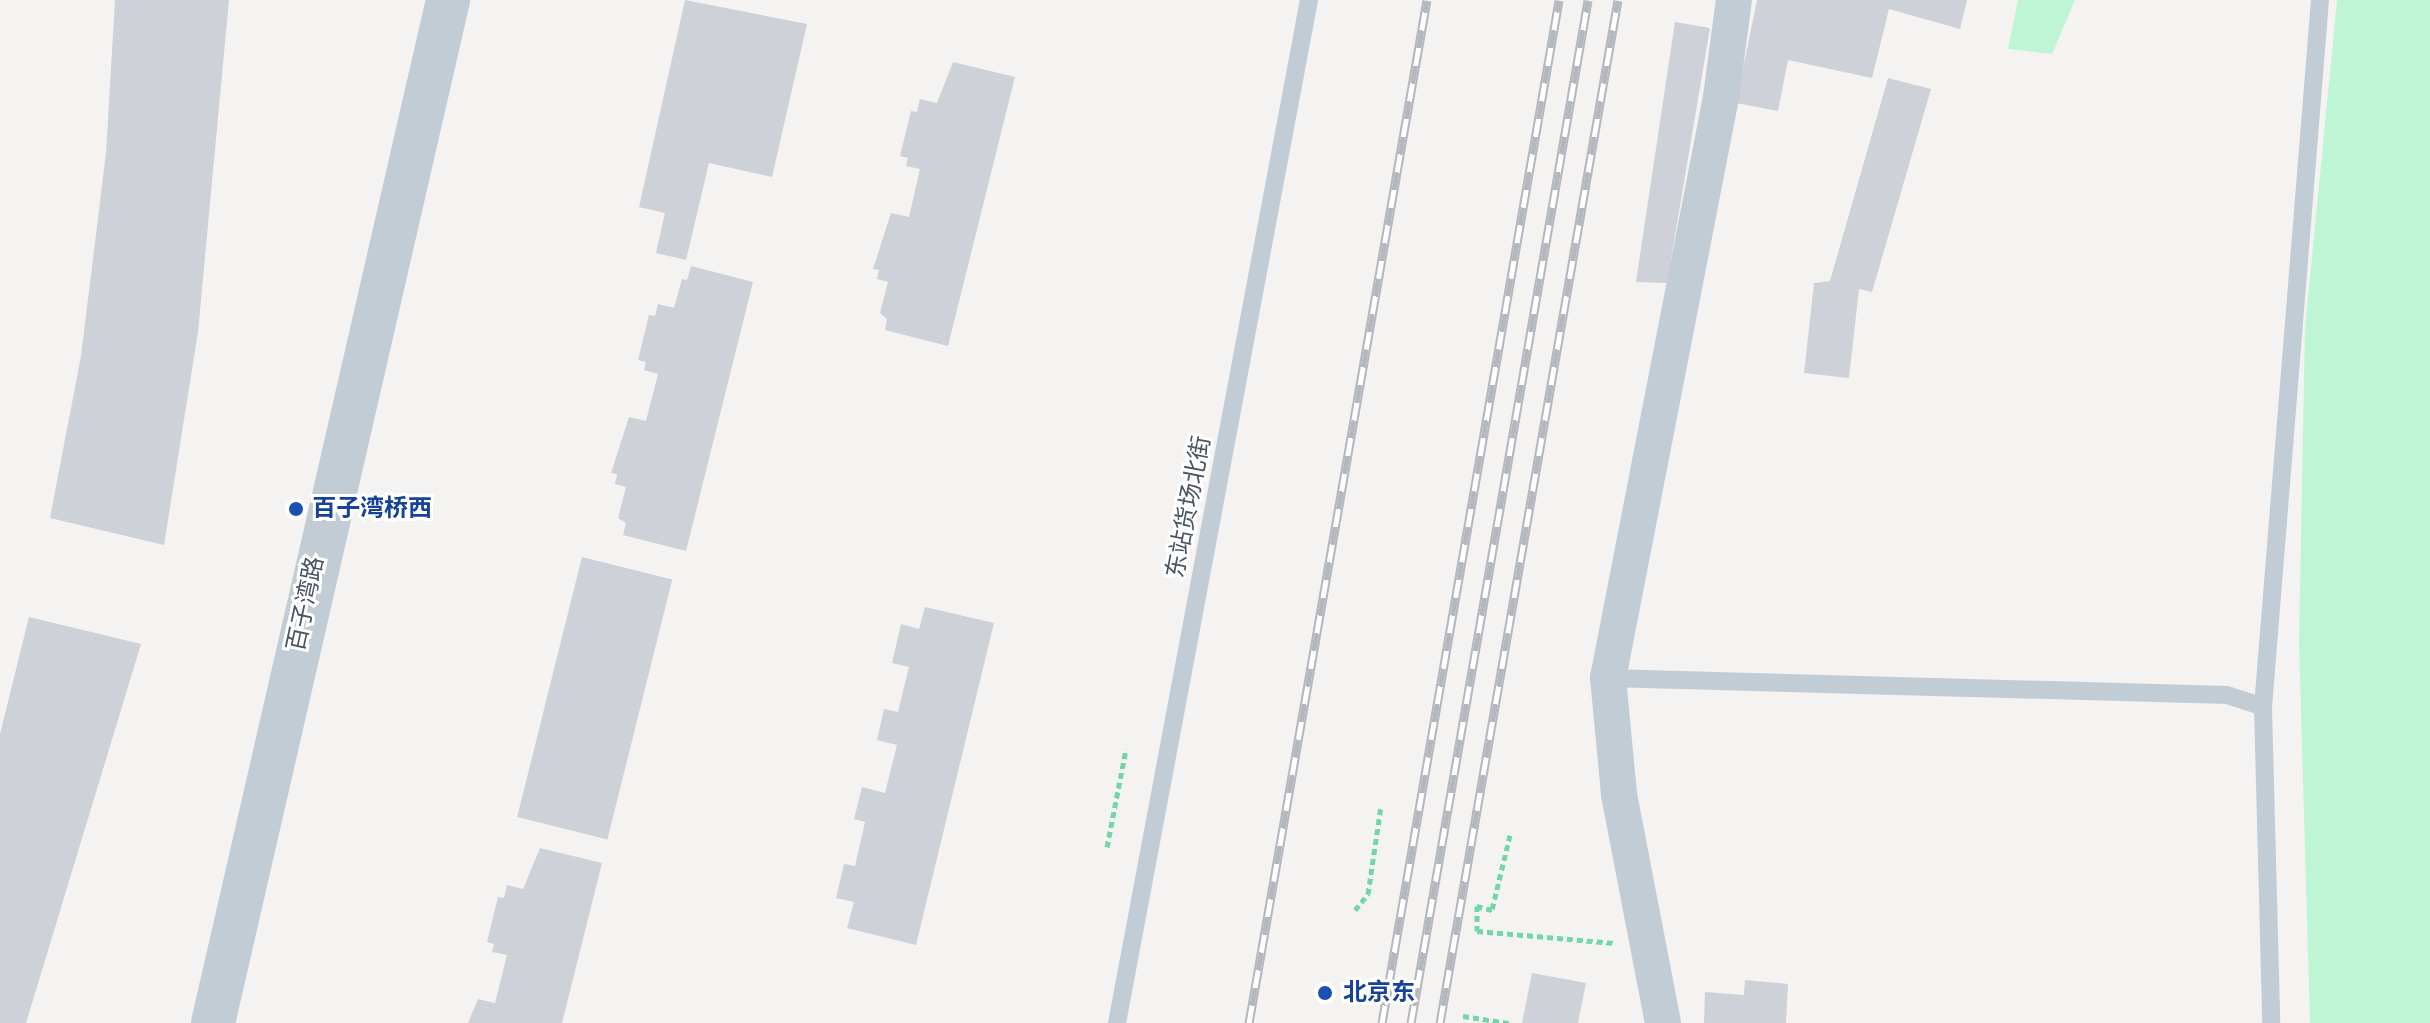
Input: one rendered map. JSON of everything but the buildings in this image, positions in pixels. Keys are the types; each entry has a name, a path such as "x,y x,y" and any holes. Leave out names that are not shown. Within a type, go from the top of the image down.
{"street":[{"name":"百子湾路","path":"213,1023 448,0"},
{"path":"1663,1023 1619,794 1608,678 1721,97 1734,0"}],"lane":[{"name":"东站货场北街","path":"1117,1023 1309,0"},
{"path":"2271,1023 2263,707 2320,0"},
{"path":"1608,678 2227,695 2263,707"}],"path":[{"path":"1107,847 1126,749"},
{"path":"1355,910 1368,894 1381,806"},
{"path":"1510,835 1492,910 1477,906 1477,931 1648,946"},
{"path":"1463,1016 1509,1023"}],"green space":[{"path":"2018,0 2075,0 2052,54 2008,49"},
{"path":"2337,0 2430,0 2430,1023 2310,1023 2299,642 2305,329"}],"railway":[{"path":"1249,1023 1427,0"},
{"path":"1382,1023 1559,0"},
{"path":"1411,1023 1588,0"},
{"path":"1440,1023 1618,0"}],"place":[{"name":"百子湾桥西","path":"296,509"},
{"name":"北京东","path":"1325,993"}]}
